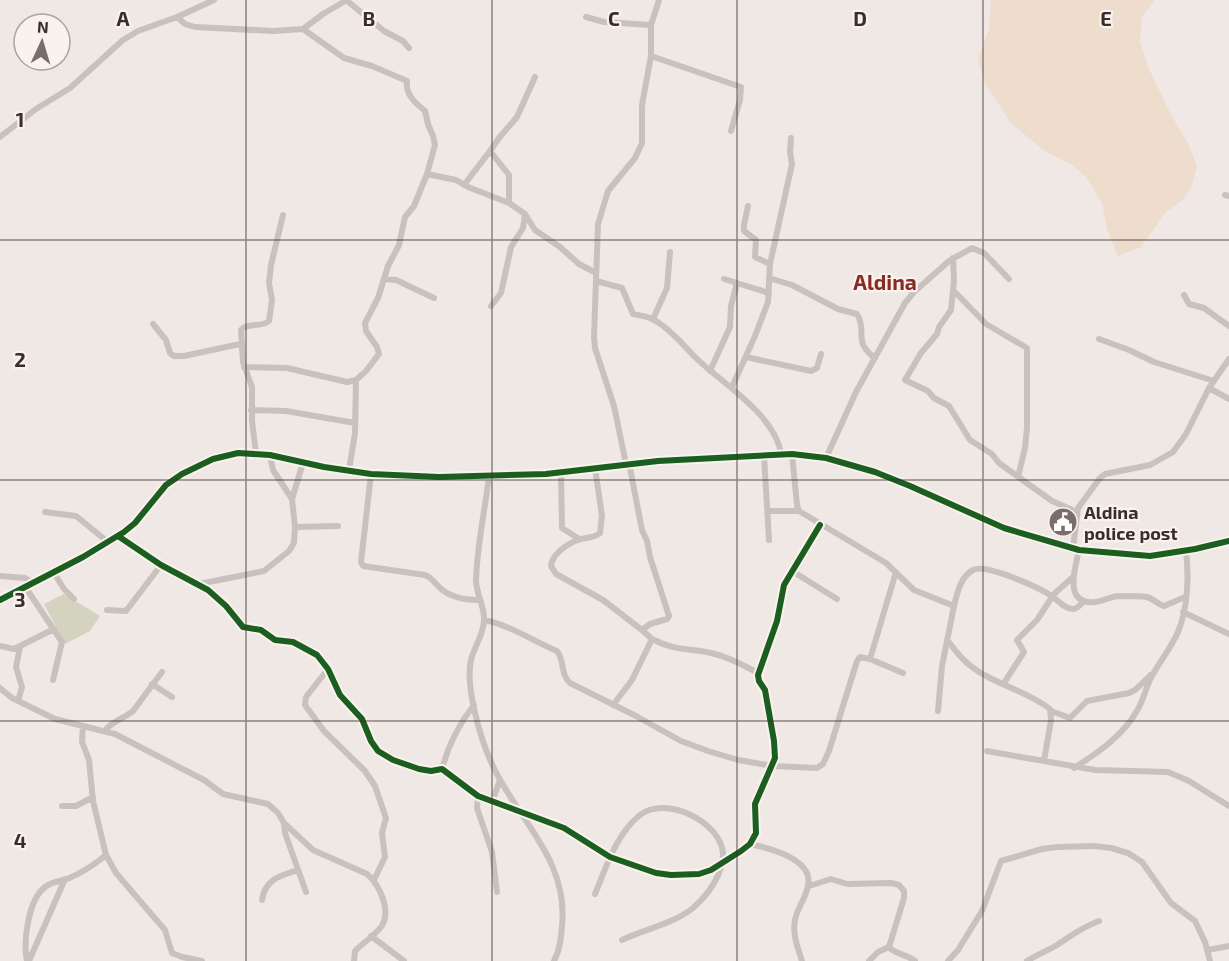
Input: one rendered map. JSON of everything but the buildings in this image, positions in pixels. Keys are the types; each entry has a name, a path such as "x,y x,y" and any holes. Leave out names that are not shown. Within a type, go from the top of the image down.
{"street":[{"path":"0,137 36,109 70,88 123,40 138,31 214,0"},
{"path":"177,17 185,24 195,27 273,31 303,29 322,14 347,0 384,31 403,41 409,48"},
{"path":"642,630 669,616 642,530 614,406 595,348 594,323 598,224 608,191 638,153 642,143 642,105 651,56 651,26 659,0"},
{"path":"586,17 604,22 651,26"},
{"path":"244,367 287,368 342,381 356,380 372,364 379,354 364,326 378,298 388,266 400,243 405,217 417,199 435,148 425,111 407,92 406,81 372,66 344,58 303,29"},
{"path":"651,56 741,87 740,100 731,131"},
{"path":"464,184 518,117 535,77"},
{"path":"732,387 760,324 769,293 770,264 792,164 791,138"},
{"path":"490,151 509,175 509,203"},
{"path":"427,174 456,180 509,203 525,214 534,228 579,264 596,273"},
{"path":"748,206 744,231 756,240 755,257 770,264"},
{"path":"491,306 501,293 513,242 523,228 525,214"},
{"path":"256,453 251,410 251,383 244,367 240,344 242,327 266,324 269,321 272,300 269,279 284,215"},
{"path":"523,228 534,228"},
{"path":"826,458 830,445 875,358 910,297 953,258 968,249 978,249 1009,279"},
{"path":"653,319 667,288 670,252"},
{"path":"953,258 951,312 921,353 905,380 928,391 934,398 949,406 970,440 992,454 999,463 1052,501 1077,512"},
{"path":"769,278 792,285 838,309 857,314 860,319 862,346 875,358"},
{"path":"384,279 396,280 434,298"},
{"path":"724,279 769,293"},
{"path":"597,281 622,288 633,314 653,319 663,325 710,371 732,387 759,414 778,442 781,453"},
{"path":"710,371 730,327 731,306 737,283"},
{"path":"953,290 986,324 1027,348 1027,428 1018,477"},
{"path":"1184,295 1189,304 1204,308 1229,326"},
{"path":"153,324 166,340 170,353 174,356 240,344"},
{"path":"1099,339 1123,347 1154,362 1214,381"},
{"path":"746,357 810,370 817,368 821,354"},
{"path":"1185,597 1164,606 1141,597 1119,596 1098,601 1084,601 1076,594 1073,577 1077,512 1082,501 1103,476 1150,465 1173,452 1186,434 1209,388 1229,359"},
{"path":"349,470 355,423 356,380"},
{"path":"1209,388 1229,399"},
{"path":"251,410 286,411 355,423"},
{"path":"0,600 34,584 118,536 135,523 166,485 194,467 227,454 256,453 371,474 439,477 561,473 628,464 781,453 826,458 892,478 1004,528 1076,549 1145,556 1186,551 1229,541"},
{"path":"792,454 799,511"},
{"path":"199,584 267,569 291,549 295,541 292,499 273,470 270,455"},
{"path":"765,455 769,540"},
{"path":"292,499 303,463"},
{"path":"595,468 602,516 601,531 596,536 579,539 568,545 550,563 553,570 563,579 603,600 652,639 675,649 707,652 732,659 758,673"},
{"path":"561,473 562,528 579,539"},
{"path":"371,474 364,517 361,562 363,566 425,575 449,594 479,600"},
{"path":"489,476 476,580 484,620 472,659 470,674 474,705 490,760 500,780 541,841 563,895 560,944 554,961"},
{"path":"768,511 799,511 876,556 921,594 954,606"},
{"path":"45,512 76,516 108,542"},
{"path":"118,536 161,565 199,584 226,606 243,627 261,630 275,640 293,642 317,655 328,669 340,695 362,719 378,751 419,769 442,770 478,796 564,828 610,857 635,867 671,875 699,874 720,864 750,844 757,827 756,804 775,758 765,690 759,681 758,673 777,621 784,585 820,525"},
{"path":"295,527 338,526"},
{"path":"1074,768 1095,755 1124,728 1139,707 1154,673 1177,633 1185,597 1186,551"},
{"path":"107,610 126,611 161,565"},
{"path":"938,711 942,666 954,606 963,581 972,571 983,568 1024,582 1052,596 1071,609 1084,601"},
{"path":"792,571 837,599"},
{"path":"870,659 896,572"},
{"path":"54,573 64,589 74,599"},
{"path":"0,576 25,578 34,584"},
{"path":"1004,683 1024,651 1017,640 1037,620 1052,596 1073,577"},
{"path":"26,588 62,644 53,680"},
{"path":"1183,612 1229,634"},
{"path":"484,620 502,624 532,641 557,651 560,654 567,681 681,741 738,760 773,766 820,767 829,750 856,661 860,657 903,673"},
{"path":"0,646 10,649 20,647 54,629"},
{"path":"613,705 632,680 652,639"},
{"path":"947,640 969,665 1025,693 1051,711 1070,718 1087,701 1129,693 1154,673"},
{"path":"18,701 22,687 16,667 20,647"},
{"path":"328,669 306,697 304,705 324,731 365,771 375,786 386,818 382,832 385,857 374,880"},
{"path":"105,731 110,724 128,716 133,711 162,672"},
{"path":"152,684 172,697"},
{"path":"0,688 18,701 55,719 105,731 126,739 204,780 223,794 268,804 278,813 284,823 306,892"},
{"path":"442,770 448,748 474,705"},
{"path":"1044,761 1051,711"},
{"path":"83,726 82,742 89,760 93,797 106,855 116,873 165,930 172,952 202,961"},
{"path":"987,751 1074,768 1168,772 1189,781 1229,806"},
{"path":"492,802 500,780"},
{"path":"478,796 477,808 492,852 497,892"},
{"path":"62,807 76,806 93,797"},
{"path":"595,894 613,851 639,816 649,810 669,807 689,814 718,838 723,853 718,875 707,893 683,915 622,940"},
{"path":"284,823 313,850 362,870 374,880 380,891 385,913 382,926 355,951 354,961"},
{"path":"750,844 769,848 794,859 806,870 808,886 798,907 794,934 802,961"},
{"path":"948,961 958,950 982,911 1001,861 1057,847 1111,848 1138,858 1171,903 1195,921 1208,950 1210,961"},
{"path":"28,961 24,940 40,892 46,885 88,869 106,855"},
{"path":"262,900 264,889 271,880 298,870"},
{"path":"28,961 65,879"},
{"path":"808,886 828,879 847,884 884,882 899,885 904,891 904,898 889,947 878,952 869,961"},
{"path":"1026,961 1055,946 1077,930 1099,921"},
{"path":"371,936 404,961"},
{"path":"1208,950 1229,946"},
{"path":"889,947 915,961"}],"green space":[{"path":"64,594 100,616 90,631 65,644 44,604"}],"sand":[{"path":"991,0 1155,0 1142,17 1140,41 1149,69 1171,115 1189,145 1197,167 1191,187 1183,200 1166,212 1141,247 1118,256 1107,229 1102,203 1086,177 1072,165 1043,150 1010,122 985,83 978,59 989,30"}],"cycle path":[{"path":"0,600 83,557 124,532 135,523 166,485 182,474 213,459 238,453 270,455 324,467 371,474 439,477 546,474 658,461 792,454 826,458 875,472 1004,528 1079,550 1150,556 1229,541"},
{"path":"118,536 161,565 208,590 226,606 243,627 261,630 275,640 293,642 317,655 328,669 340,695 362,719 378,751 393,760 419,769 431,771 442,769 478,796 564,828 610,857 656,873 671,875 699,874 711,870 750,844 756,833 755,804 775,758 765,690 758,675 777,621 784,585 820,525"}],"place":[{"name":"Aldina police post","path":"1063,522"}],"district":[{"name":"Aldina","path":"885,281"}]}
